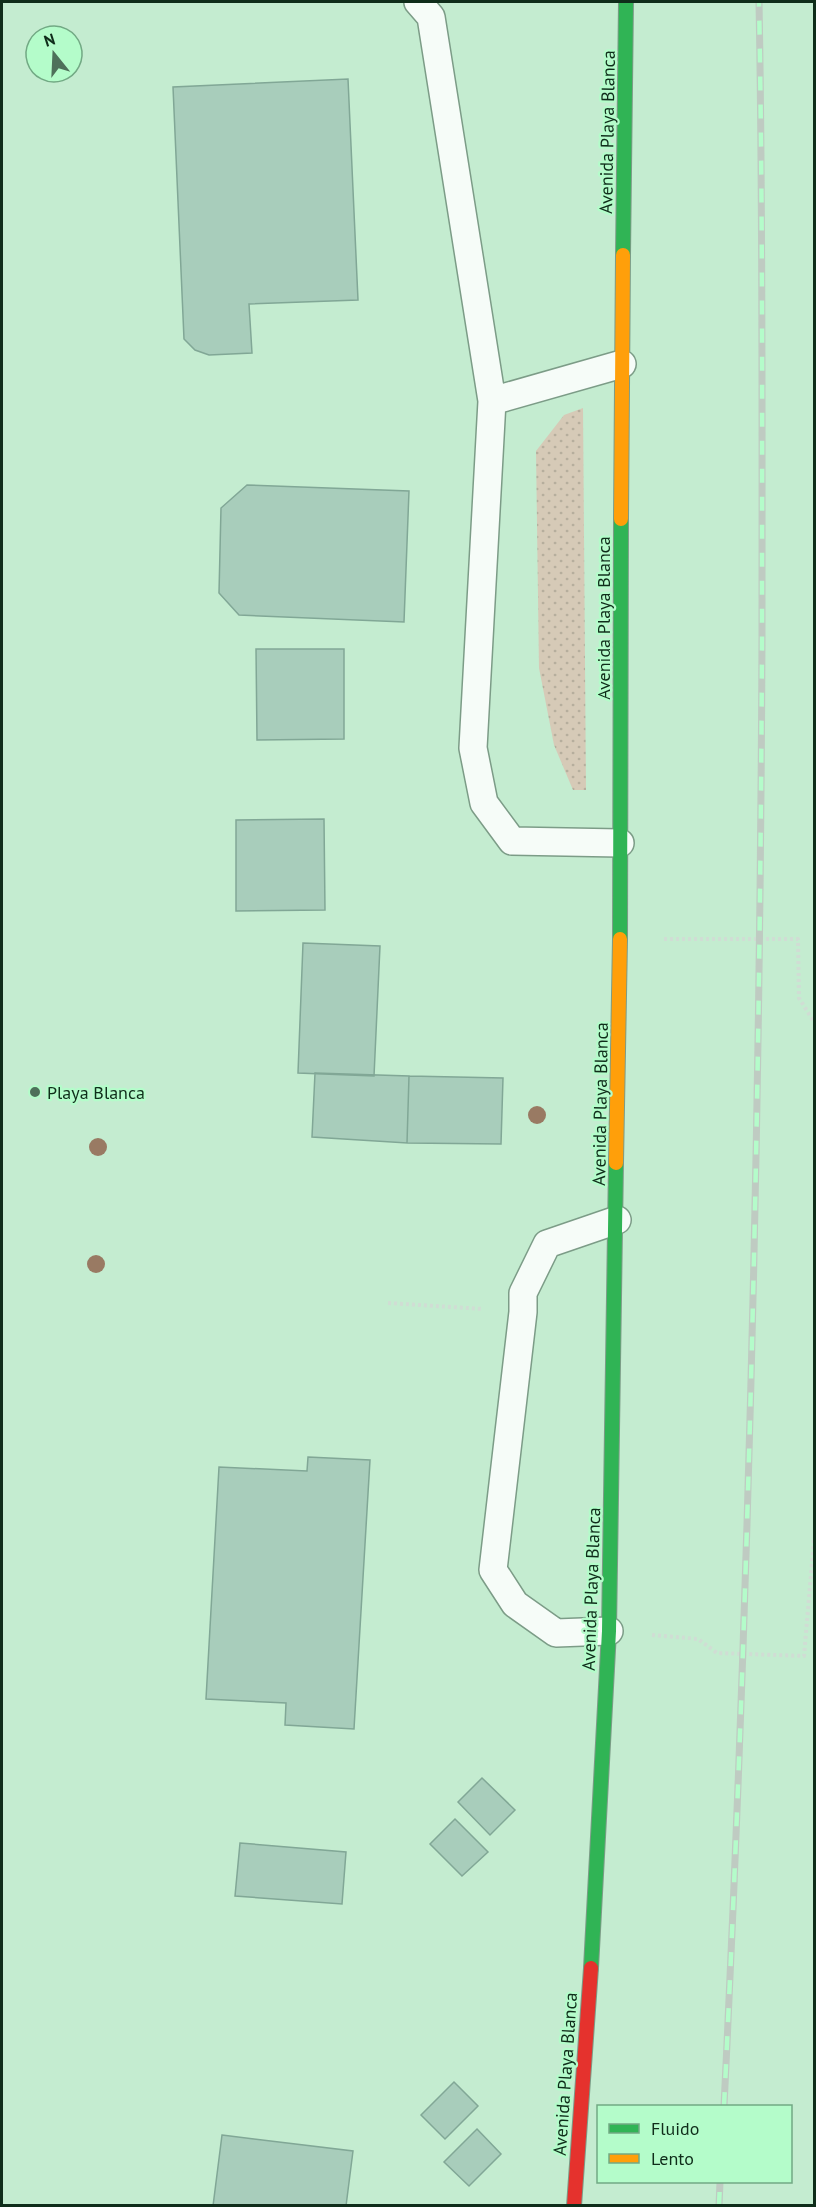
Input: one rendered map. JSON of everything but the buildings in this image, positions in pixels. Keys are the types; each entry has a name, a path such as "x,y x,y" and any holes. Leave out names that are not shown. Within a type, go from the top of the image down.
{"street":[{"name":"Avenida Playa Blanca","path":"574,2205 592,1946 609,1631 620,939 626,2"}],"lane":[{"path":"418,2 431,17 492,400 473,748 484,803 512,841 620,843"},
{"path":"492,400 622,364"},
{"path":"609,1631 556,1633 515,1604 494,1570 523,1312 523,1293 547,1244 616,1220"}],"path":[{"path":"620,939 798,939 799,998 814,1022"},
{"path":"609,1631 698,1639 717,1653 804,1656 814,1539"}],"shaded area":[{"path":"583,408 586,790 573,790 554,745 539,668 536,451 564,415"}],"railway":[{"path":"724,2105 746,1555 759,1004 762,636 762,240 759,2"},
{"path":"719,2206 720,2183"}],"traffic: fast":[{"path":"623,255 626,2"},
{"path":"620,939 621,519"},
{"path":"591,1968 609,1631 616,1163"}],"traffic: slow":[{"path":"621,519 623,255"},
{"path":"616,1163 620,939"}],"traffic: jam":[{"path":"574,2206 591,1968"}],"place":[{"name":"Playa Blanca","path":"35,1092"}]}
